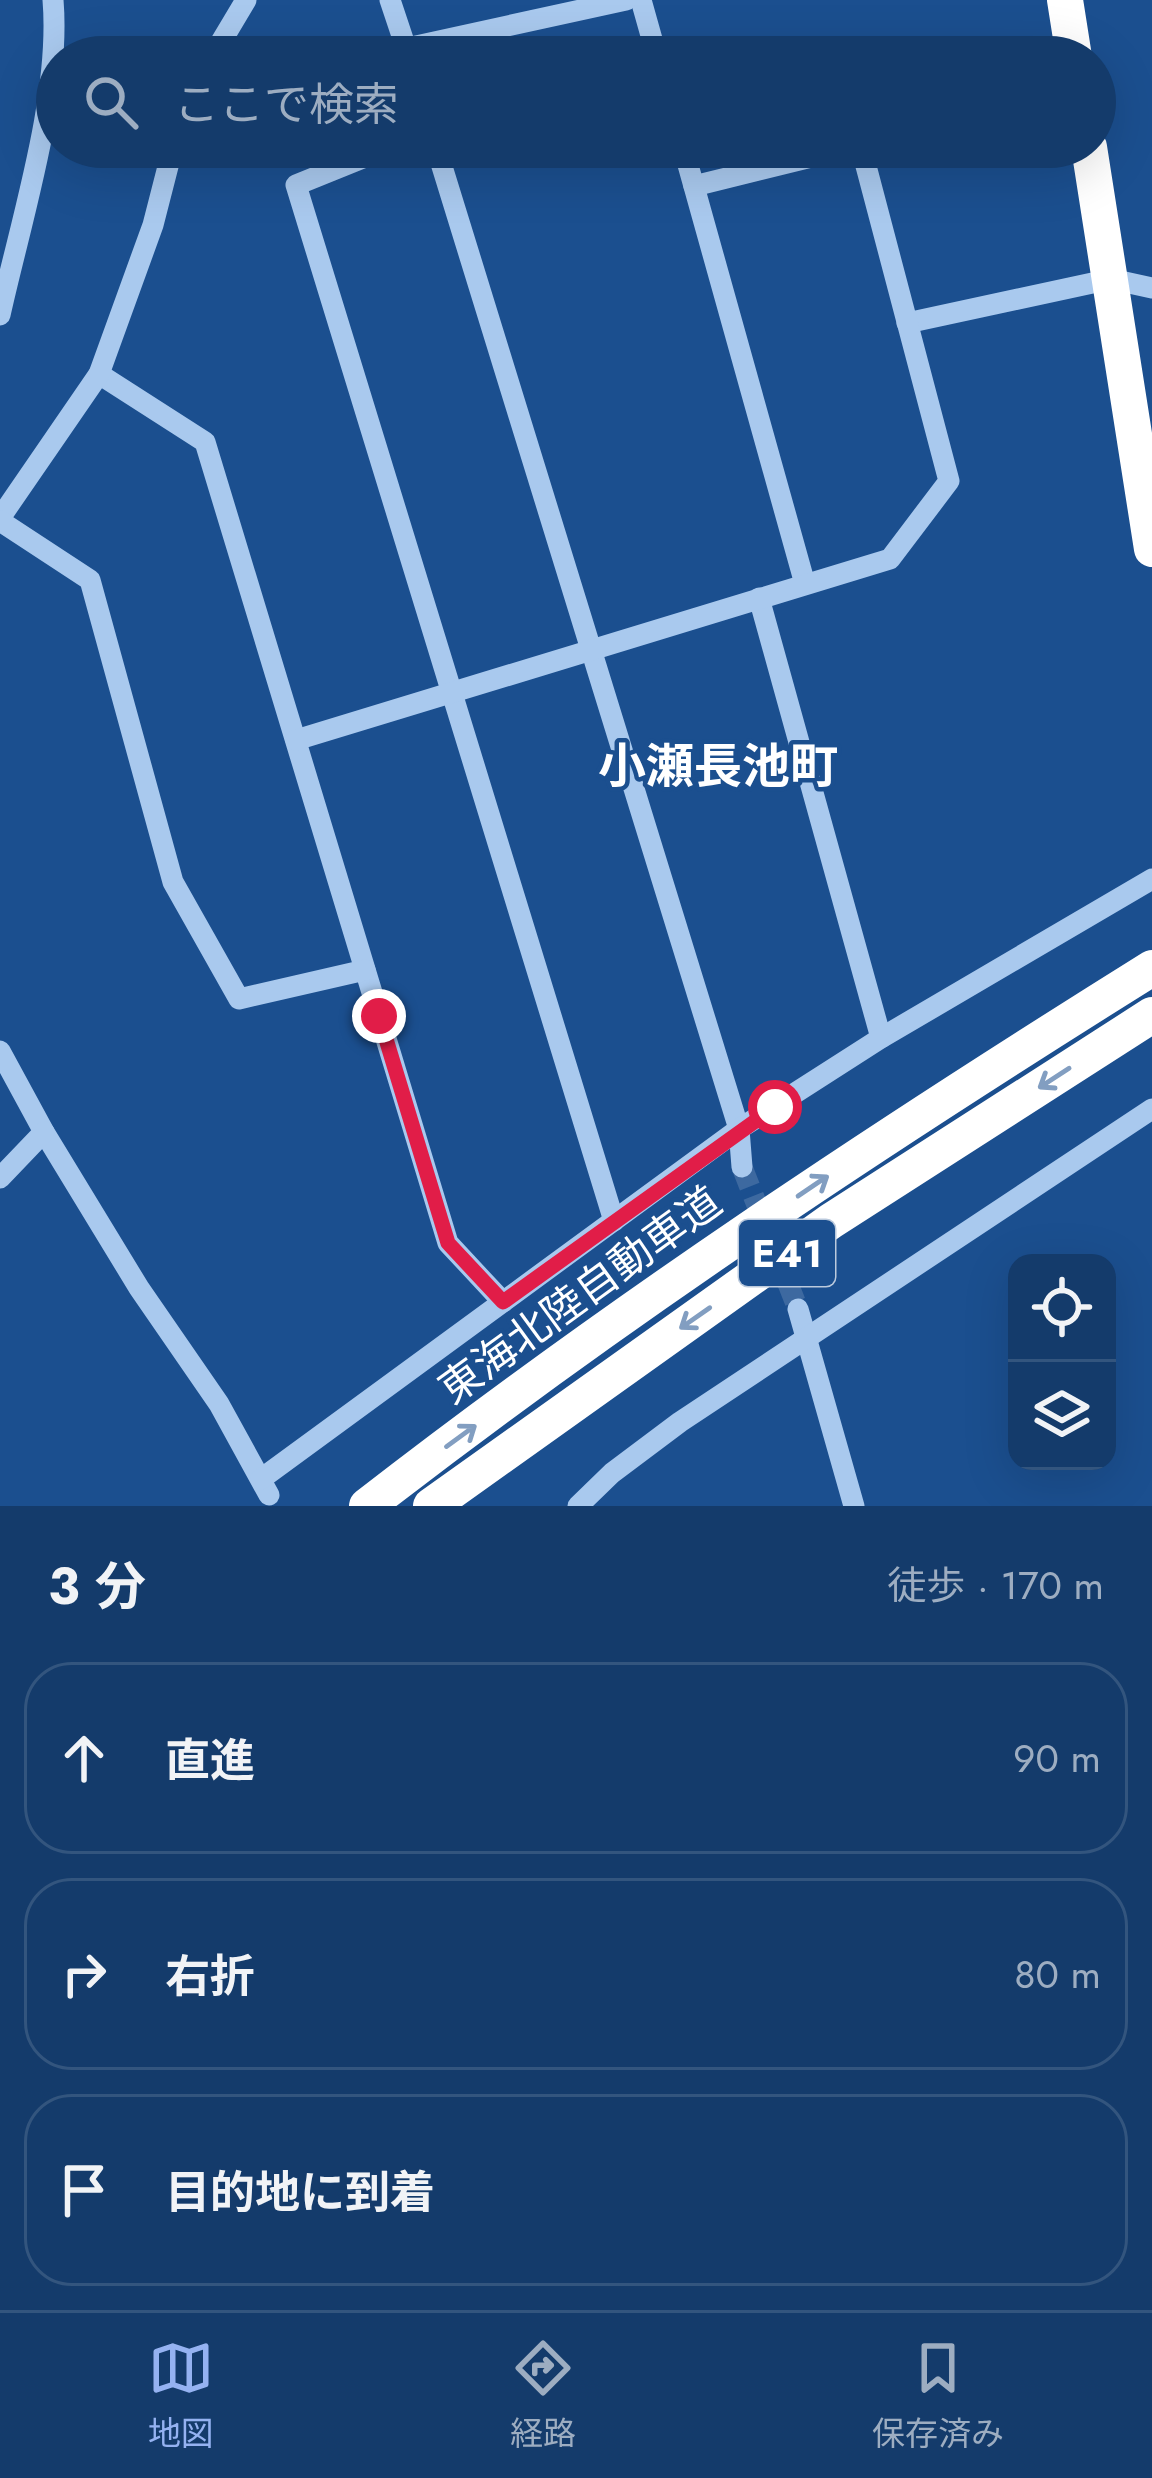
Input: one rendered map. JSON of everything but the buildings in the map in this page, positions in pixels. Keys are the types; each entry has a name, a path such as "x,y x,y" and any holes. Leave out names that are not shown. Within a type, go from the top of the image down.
{"highway":[{"path":"1064,0 1070,36"},
{"path":"1092,168 1152,549"},
{"name":"東海北陸自動車道","path":"367,1506 726,1244 952,1092 1152,968"},
{"name":"東海北陸自動車道","path":"431,1506 831,1221 1152,1015"},
{"path":"461,1506 642,1356"}],"street":[{"path":"52,0 55,36"},
{"path":"225,36 246,0"},
{"path":"391,0 403,36"},
{"path":"478,36 626,0"},
{"path":"641,0 651,36"},
{"path":"0,315 36,150"},
{"path":"168,168 153,225 99,374 0,520 90,580 173,882 239,999 365,970"},
{"path":"338,168 296,185 614,1221"},
{"path":"442,168 739,1130 742,1167"},
{"path":"689,168 806,584"},
{"path":"694,186 769,168"},
{"path":"296,740 890,559 950,482 863,168"},
{"path":"908,323 1111,279 1152,288"},
{"path":"99,374 206,442 448,1243 503,1302"},
{"path":"759,598 881,1038"},
{"path":"0,1051 44,1132 139,1288 219,1404 265,1487 503,1302 739,1130 881,1038 1152,879"},
{"path":"578,1506 612,1473 804,1339 1152,1108"},
{"path":"0,1178 44,1132"},
{"path":"798,1310 854,1506"}],"tunnel":[{"path":"742,1167 798,1309"}],"district":[{"name":"小瀬長池町","path":"718,766"}],"route":[{"path":"379,1016 448,1243 503,1302 775,1107"}]}
